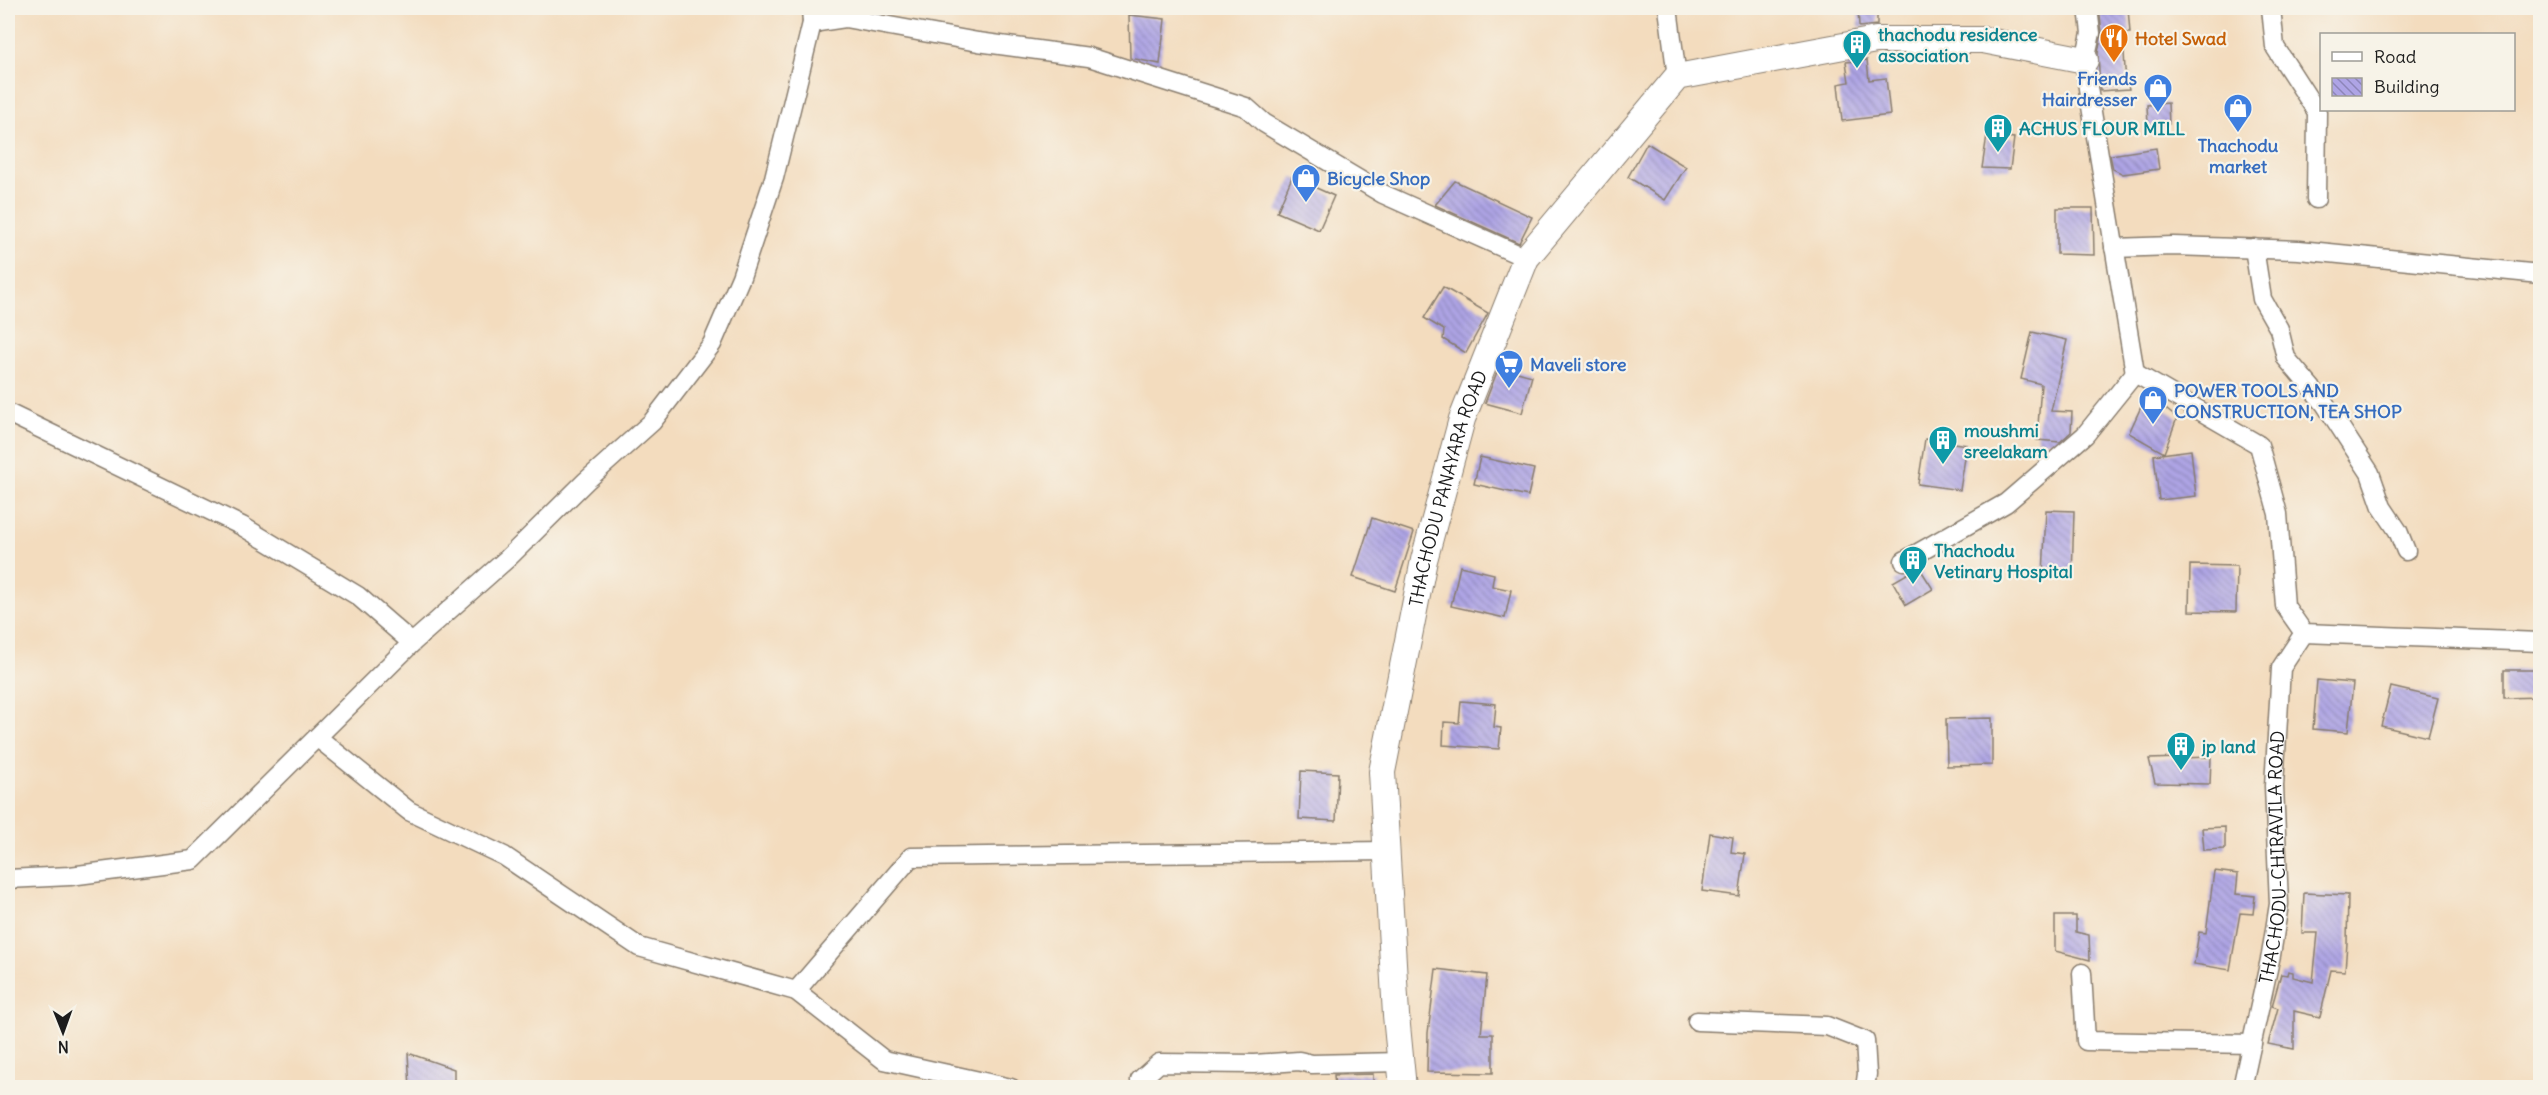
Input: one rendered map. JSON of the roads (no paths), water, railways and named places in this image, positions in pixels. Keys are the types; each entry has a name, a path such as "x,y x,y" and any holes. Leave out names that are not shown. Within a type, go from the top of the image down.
{"main road":[{"path":"1677,77 1876,39 1983,40 2085,60"},
{"name":"THACHODU PANAYARA ROAD","path":"1403,1088 1382,772 1424,560 1462,420 1512,290 1527,258 1677,77"}],"street":[{"path":"1668,8 1677,77"},
{"path":"1904,561 2006,503 2085,435 2135,373 2085,60 2091,33 2088,8"},
{"path":"2271,8 2275,47 2317,112 2316,199"},
{"path":"8,879 70,876 193,860 412,643 508,558 586,481 652,422 712,344 741,278 774,178 812,15 845,18 978,42 1089,57 1246,107 1264,123 1383,194 1527,258"},
{"path":"2115,248 2299,250 2541,274"},
{"path":"2254,249 2262,299 2279,329 2286,358 2325,404 2370,473 2382,507 2398,531 2406,551"},
{"path":"2135,373 2259,445 2278,514 2286,606 2304,633 2541,642"},
{"path":"8,413 242,526 358,596 412,643"},
{"name":"THACHODU-CHIRAVILA ROAD","path":"2242,1088 2271,955 2279,904 2274,786 2281,668 2304,633"},
{"path":"318,738 409,811 504,856 639,947 796,991 884,1060 1011,1088"},
{"path":"796,991 912,856 1387,851"},
{"path":"2082,973 2086,1041 2252,1044"},
{"path":"1696,1021 1827,1026 1864,1041 1867,1074 1865,1088"},
{"path":"1141,1088 1140,1080 1159,1063 1401,1062"}],"place":[{"name":"Hotel Swad","path":"2114,64"},
{"name":"thachodu residence association","path":"1857,70"},
{"name":"Friends Hairdresser","path":"2158,114"},
{"name":"Thachodu market","path":"2238,134"},
{"name":"ACHUS FLOUR MILL","path":"1998,154"},
{"name":"Bicycle Shop","path":"1306,204"},
{"name":"Maveli store","path":"1509,390"},
{"name":"POWER TOOLS AND CONSTRUCTION, TEA SHOP","path":"2153,426"},
{"name":"moushmi sreelakam","path":"1943,466"},
{"name":"Thachodu Vetinary Hospital","path":"1913,586"},
{"name":"jp land","path":"2181,772"}]}
